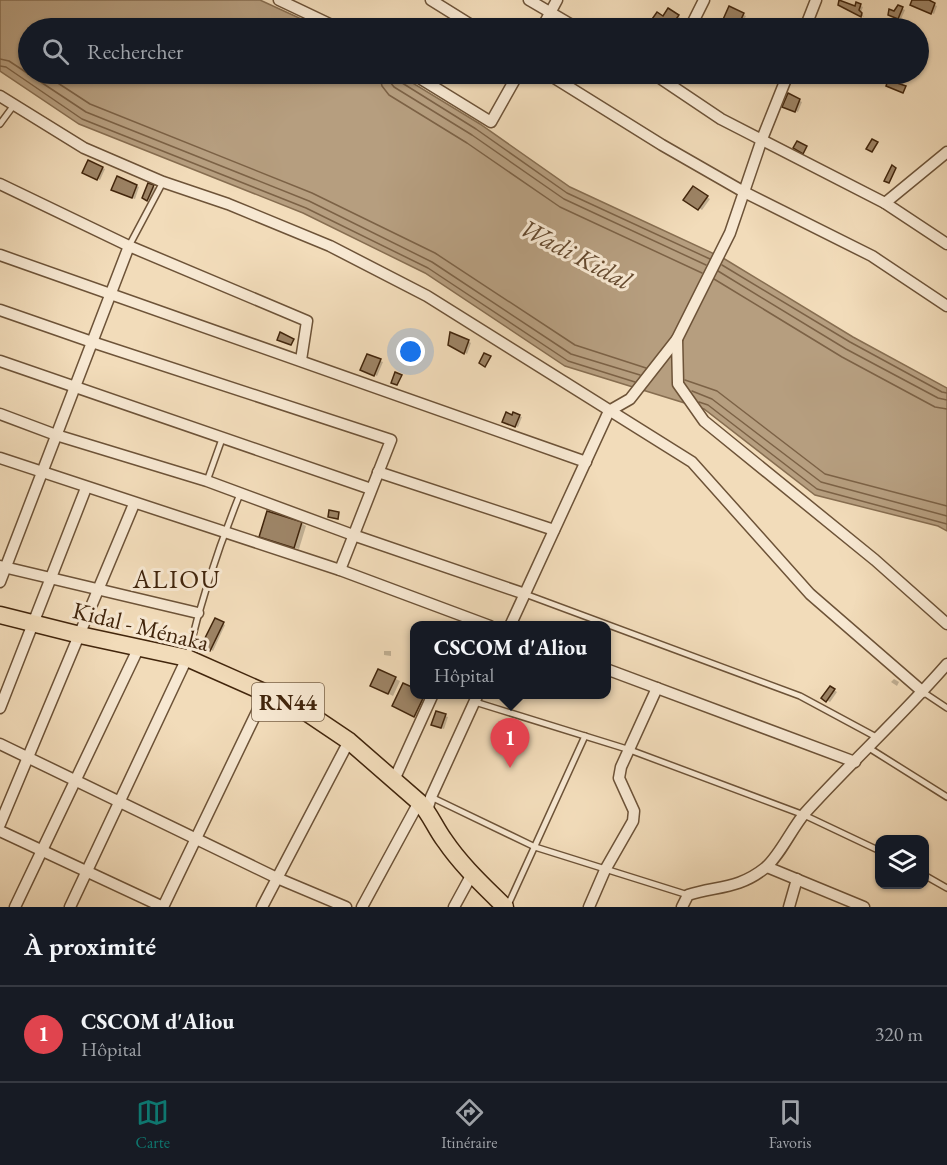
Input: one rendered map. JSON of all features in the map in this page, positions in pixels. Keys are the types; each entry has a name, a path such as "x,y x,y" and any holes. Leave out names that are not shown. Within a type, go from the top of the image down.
{"main road":[{"name":"Kidal - Ménaka","path":"0,615 187,658 300,708 349,741 425,803 445,841 472,874 507,907"}],"street":[{"path":"279,0 317,18"},
{"path":"431,0 460,18"},
{"path":"529,0 559,18"},
{"path":"547,18 557,0"},
{"path":"695,18 704,0"},
{"path":"809,18 816,0"},
{"path":"429,84 491,122 512,84"},
{"path":"564,84 662,145 744,192 872,256 947,306"},
{"path":"673,84 721,119 885,203 947,244"},
{"path":"512,621 609,411 630,399 677,339 730,233 762,139 784,84"},
{"path":"0,96 84,148 163,182 228,204 340,251 427,296 692,462 810,594 923,692"},
{"path":"885,203 947,152"},
{"path":"0,183 129,246 307,321 301,360"},
{"path":"0,582 3,566 43,473 129,246"},
{"path":"0,255 586,462"},
{"path":"0,310 391,440 340,570"},
{"path":"677,339 678,384 705,422 875,560 947,624"},
{"path":"0,361 371,489"},
{"path":"0,414 57,435 207,481 352,535 525,594"},
{"path":"0,458 340,570 477,621"},
{"path":"378,472 554,530"},
{"path":"0,708 86,488"},
{"path":"0,824 100,590 134,504"},
{"path":"3,566 198,613"},
{"path":"15,907 139,647"},
{"path":"70,907 187,658"},
{"path":"682,907 688,895 703,890 730,887 747,880 767,867 804,814 923,692 947,664"},
{"path":"611,671 855,762"},
{"path":"589,907 605,870 633,821 634,811 619,778 621,767 657,688"},
{"path":"0,831 163,907 266,693"},
{"path":"394,780 431,699"},
{"path":"362,907 425,803 476,699"},
{"path":"262,907 349,741"},
{"path":"0,744 277,878 346,907"},
{"path":"767,867 864,907"},
{"path":"454,907 472,874"},
{"path":"789,907 797,879"}],"lane":[{"path":"0,124 14,105"},
{"path":"129,246 163,182"},
{"path":"207,481 222,439"},
{"path":"187,658 198,613 240,494"},
{"path":"525,594 598,621"},
{"path":"611,626 800,696 878,738"},
{"path":"923,692 947,708"},
{"path":"479,699 630,750 804,814 875,849"},
{"path":"507,907 585,736"},
{"path":"869,748 947,797"},
{"path":"425,803 535,847 688,895"},
{"path":"929,878 947,888"}],"water":[{"path":"0,0 260,0 299,18 18,18 18,83 0,71"},
{"name":"Wadi Kidal","path":"19,84 414,84 480,124 570,187 723,258 853,337 947,388 947,531 938,526 815,495 704,409 565,366 425,273 303,213 79,124"}],"building":[{"path":"839,0 855,6 856,2 861,4 859,10 862,13 861,17 838,5"},
{"path":"912,0 929,0 935,3 931,14 910,5"},
{"path":"898,5 903,7 898,18 888,15 889,9 894,11"},
{"path":"729,6 744,13 742,18 724,18"},
{"path":"668,8 679,15 677,18 653,18 657,12 663,16"},
{"path":"887,84 900,84 906,86 903,93 886,86"},
{"path":"788,93 800,99 795,112 782,107"},
{"path":"872,139 878,142 872,152 866,149"},
{"path":"797,141 807,146 803,154 793,148"},
{"path":"88,160 103,167 97,180 82,173"},
{"path":"892,165 896,168 889,183 884,181"},
{"path":"117,176 137,185 132,198 111,190"},
{"path":"148,183 154,185 147,201 142,198"},
{"path":"693,186 708,196 698,210 683,200"},
{"path":"280,332 294,339 291,345 277,340"},
{"path":"450,332 469,340 464,354 448,345"},
{"path":"484,353 491,356 485,367 479,363"},
{"path":"367,354 381,359 374,376 360,370"},
{"path":"395,372 402,375 397,385 391,383"},
{"path":"506,412 520,415 515,427 502,422"},
{"path":"329,510 339,512 338,519 328,517"},
{"path":"267,511 302,522 294,548 259,537"},
{"path":"215,618 224,622 210,651 201,646"},
{"path":"378,669 396,677 388,694 370,686"},
{"path":"403,683 410,686 410,699 423,699 414,717 392,706"},
{"path":"830,686 835,689 826,702 821,698"},
{"path":"436,711 446,714 441,728 431,725"}],"place":[{"name":"CSCOM d'Aliou","path":"510,768"}],"district":[{"name":"ALIOU","path":"177,579"}]}
